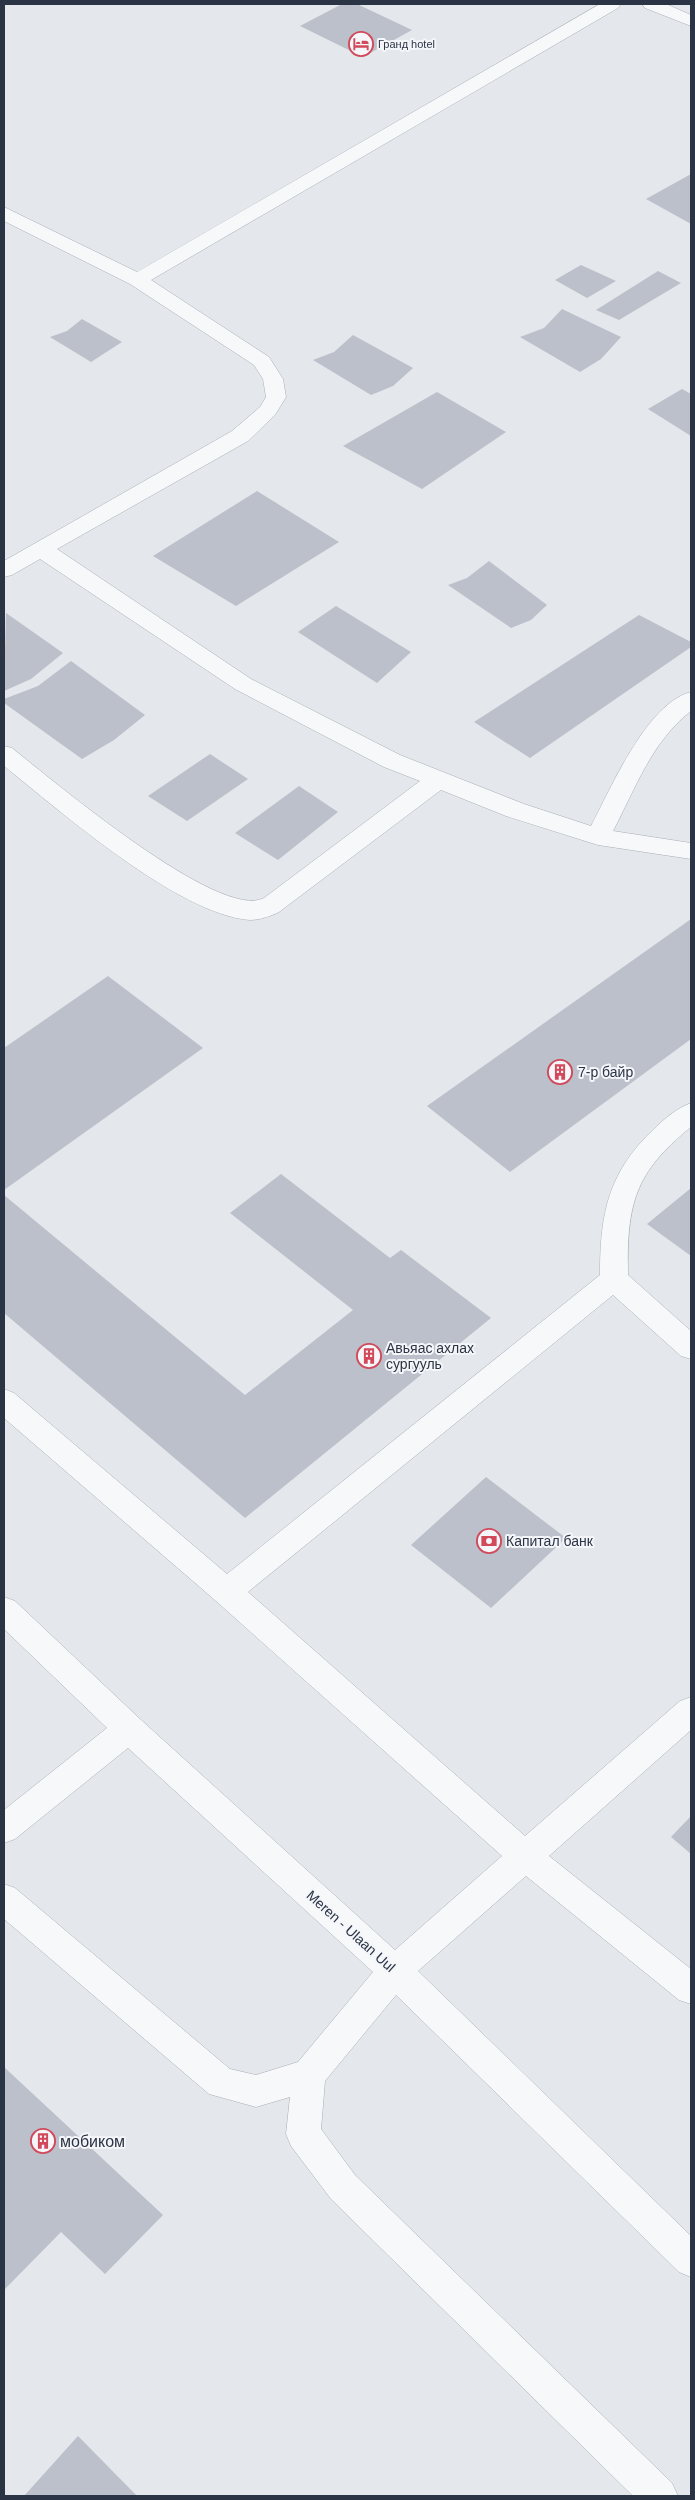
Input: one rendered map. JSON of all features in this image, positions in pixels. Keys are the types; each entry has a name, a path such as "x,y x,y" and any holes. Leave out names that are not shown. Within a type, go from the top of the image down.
{"street":[{"path":"137,280 612,4"},
{"path":"651,4 691,21"},
{"path":"4,213 137,280 262,361 273,379 276,397 268,411 240,436 4,570"},
{"path":"41,549 243,684 392,761 515,810 598,837 691,852"},
{"path":"598,837 646,746 675,710 691,700"},
{"path":"4,754 120,845 205,896 230,906 251,911 264,909 273,904 438,780"},
{"path":"691,1113 666,1132 635,1165 619,1200 613,1240 614,1279 691,1348"},
{"path":"227,1592 614,1279"},
{"path":"4,1401 227,1592 526,1857 691,1989"},
{"name":"Meren - Ulaan Uul","path":"4,1610 129,1730 395,1971 691,2260"},
{"path":"4,1899 221,2083 256,2091 309,2075 395,1971 691,1711"},
{"path":"4,1829 129,1730"},
{"path":"309,2075 303,2134 343,2188 659,2496"}],"building":[{"name":"Гранд hotel","path":"342,4 357,4 412,30 363,57 300,26"},
{"path":"691,174 691,224 646,199"},
{"path":"581,265 616,281 587,298 555,280"},
{"path":"658,271 681,283 619,320 596,310"},
{"path":"562,309 621,337 601,359 580,372 520,337 544,328"},
{"path":"82,319 122,342 91,362 50,337 67,331"},
{"path":"353,335 413,368 393,386 371,395 313,360 334,352"},
{"path":"682,389 691,394 691,436 648,409"},
{"path":"437,392 506,432 422,489 343,446"},
{"path":"257,491 339,542 236,606 153,556"},
{"path":"489,561 547,605 531,620 511,628 448,585 467,578"},
{"path":"336,606 411,652 377,683 298,632"},
{"path":"6,613 63,653 31,679 4,691"},
{"path":"639,615 691,642 691,647 530,758 474,722"},
{"path":"71,661 145,715 114,740 82,759 4,703 4,699 38,686"},
{"path":"210,754 248,779 187,821 148,796"},
{"path":"299,786 338,812 278,860 235,833"},
{"name":"7-р байр","path":"691,919 691,1039 510,1172 427,1106"},
{"path":"108,976 203,1048 4,1190 4,1048"},
{"name":"Авьяас ахлах сургууль","path":"281,1174 390,1258 401,1250 491,1318 245,1518 4,1313 4,1195 245,1395 353,1310 230,1213"},
{"path":"691,1188 691,1256 647,1224"},
{"name":"Капитал банк","path":"486,1477 566,1538 491,1608 411,1545"},
{"path":"691,1816 691,1854 671,1837"},
{"name":"мобиком","path":"4,2067 163,2215 105,2274 61,2232 4,2290"},
{"path":"78,2436 137,2496 24,2496"}],"place":[{"name":"Гранд hotel","path":"361,44"},
{"name":"7-р байр","path":"560,1072"},
{"name":"Авьяас ахлах сургууль","path":"369,1356"},
{"name":"Капитал банк","path":"489,1541"},
{"name":"мобиком","path":"43,2141"}]}
